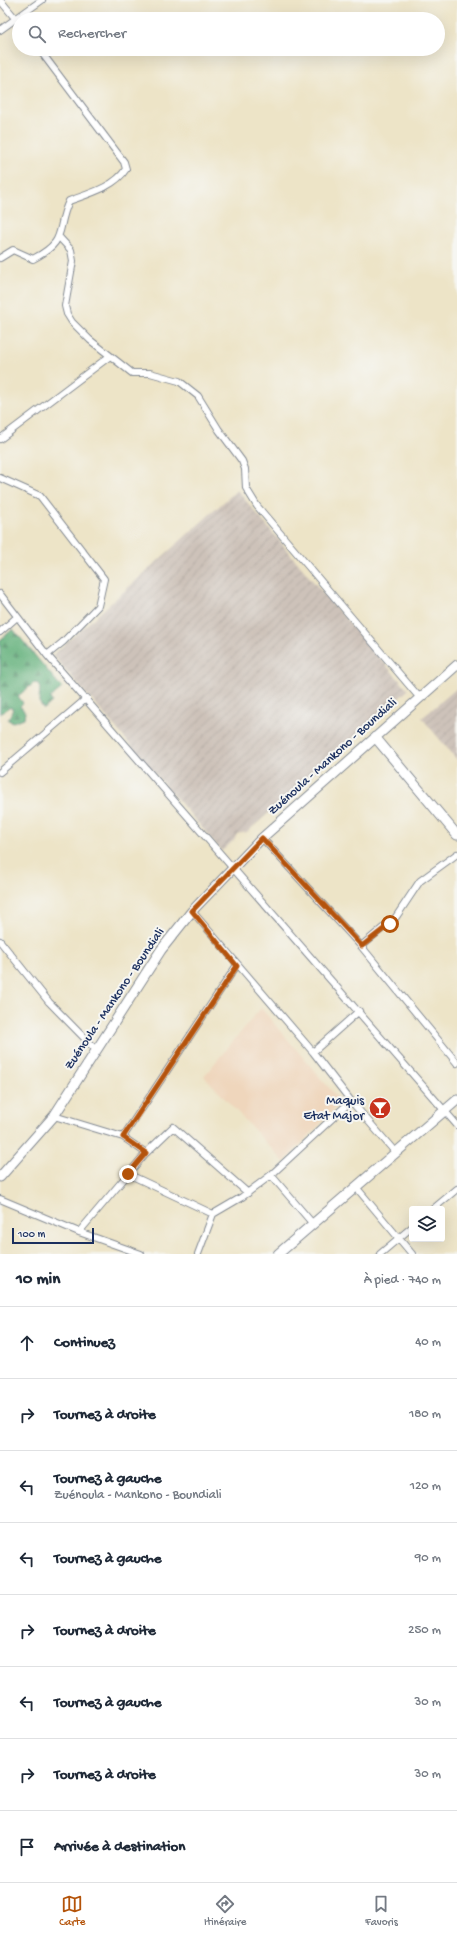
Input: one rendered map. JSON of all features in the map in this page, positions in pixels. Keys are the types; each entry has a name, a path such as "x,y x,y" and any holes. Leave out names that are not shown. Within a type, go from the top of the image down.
{"main road":[{"name":"Zuénoula - Mankono - Boundiali","path":"0,1177 54,1116 160,950 192,911 262,838 419,697 457,665"},
{"path":"375,737 457,835"},
{"path":"278,1254 457,1100"}],"street":[{"path":"0,0 12,14"},
{"path":"28,12 42,0"},
{"path":"0,30 12,24"},
{"path":"0,258 13,250 33,259 53,246 59,237 69,201 96,191 122,176 126,169 124,162 44,56"},
{"path":"59,237 71,250 73,261 65,306 67,314 90,340 132,373 150,373 179,381 198,396 219,430 242,461 246,469 246,488 257,506 419,697"},
{"path":"0,439 110,356"},
{"path":"0,478 40,496 104,579 98,606 63,642 47,655"},
{"path":"0,594 47,655 87,698 233,868 446,1110 457,1125"},
{"path":"0,632 17,618"},
{"path":"0,772 87,698"},
{"path":"262,838 362,946 457,1063"},
{"path":"362,946 396,917 420,881 457,854"},
{"path":"192,911 237,966 313,1052 351,1101 396,1153"},
{"path":"0,941 49,1002 96,1050"},
{"path":"123,1137 237,966"},
{"path":"313,1052 358,1011"},
{"path":"198,1254 213,1214 248,1193 271,1175 351,1101"},
{"path":"54,1116 123,1137 146,1153"},
{"path":"79,1232 146,1153 173,1127 248,1193"},
{"path":"128,1174 213,1214"},
{"path":"271,1175 313,1224"},
{"path":"356,1187 412,1254"},
{"path":"437,1206 457,1189"},
{"path":"0,1199 79,1232 141,1254"},
{"path":"380,1254 409,1230"}],"shaded area":[{"path":"237,490 322,592 408,690 247,832 237,834 234,840 222,851 53,655"},
{"path":"457,688 457,760 422,718"},
{"path":"261,1008 341,1102 284,1162 204,1076"}],"green space":[{"path":"13,629 62,688 50,698 52,702 44,709 39,702 40,684 34,683 18,696 23,703 20,706 25,712 24,718 13,722 8,720 13,709 10,707 0,714 0,640"}],"place":[{"name":"Maquis Etat Major","path":"380,1108"}],"route":[{"path":"128,1174 146,1153 123,1137 237,966 192,911 262,838 311,893 362,946 390,924"}]}
